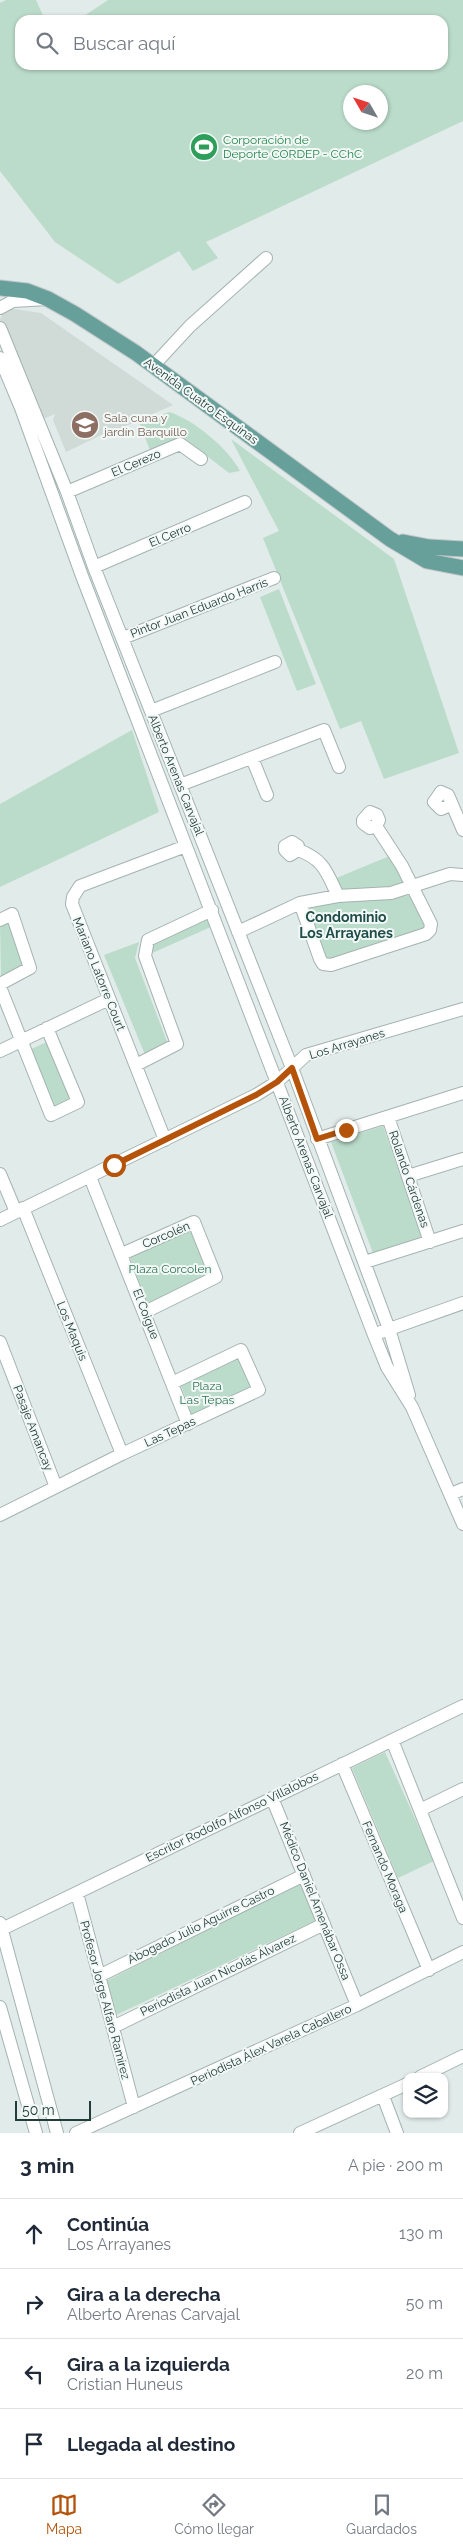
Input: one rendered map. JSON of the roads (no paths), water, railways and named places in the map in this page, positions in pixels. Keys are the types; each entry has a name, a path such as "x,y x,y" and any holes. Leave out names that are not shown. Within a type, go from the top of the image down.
{"main road":[{"name":"Avenida Cuatro Esquinas","path":"0,288 15,289 48,299 75,314 153,366 390,539 427,560 463,568"},
{"name":"Avenida Cuatro Esquinas","path":"390,539 429,547 463,549"}],"street":[{"path":"153,366 190,326 266,258"},
{"path":"0,308 13,301 48,299"},
{"name":"Alberto Arenas Carvajal","path":"0,328 67,492 94,567 292,1068 389,1329 412,1407 463,1524"},
{"name":"Alberto Arenas Carvajal","path":"0,358 21,408 76,561 212,910 374,1335 387,1367 412,1407"},
{"name":"El Cerezo","path":"67,492 180,444 201,459"},
{"name":"El Cerro","path":"94,567 245,502"},
{"name":"Pintor Juan Eduardo Harris","path":"123,638 274,578"},
{"path":"151,711 275,662"},
{"path":"180,785 324,730 339,767"},
{"path":"252,758 267,795"},
{"path":"451,805 463,830"},
{"path":"300,903 320,959 323,964 331,966 426,934 430,930 431,924 413,887 393,849 376,826"},
{"name":"Mariano Latorre Court","path":"165,1140 72,904 75,891 80,886 186,846"},
{"path":"298,850 313,855 320,863 338,896"},
{"path":"238,932 300,903 338,896 391,893 450,874 463,876"},
{"path":"136,1065 177,1044 144,956 148,940 212,910"},
{"path":"0,920 12,914 30,968 0,985 51,1115 78,1102 47,1028"},
{"path":"0,1051 109,999"},
{"name":"Los Arrayanes","path":"0,1220 217,1116 277,1082 298,1060 306,1055 463,1009"},
{"path":"317,1139 463,1093"},
{"name":"Rolando Cárdenas","path":"388,1117 430,1242"},
{"path":"408,1176 463,1159"},
{"name":"Los Maquis","path":"0,1174 20,1210 122,1454"},
{"name":"El Coigue","path":"90,1177 188,1424"},
{"name":"Corcolén","path":"122,1254 194,1222 216,1278 145,1312"},
{"name":"Alberto Arenas Carvajal","path":"334,1229 350,1224"},
{"path":"365,1262 463,1231"},
{"path":"374,1335 463,1303"},
{"name":"Pasaje Amancay","path":"0,1342 56,1487"},
{"name":"Las Tepas","path":"0,1515 122,1454 259,1390 241,1350 172,1383"},
{"path":"451,1494 463,1489"},
{"name":"Escritor Rodolfo Alfonso Villalobos","path":"1,1926 77,1893 463,1706"},
{"path":"392,1740 463,1918"},
{"name":"Fernando Moraga","path":"342,1764 429,1970"},
{"path":"420,1810 463,1789"},
{"name":"Médico Daniel Amenábar Ossa","path":"272,1798 357,2005"},
{"name":"Abogado Julio Aguirre Castro","path":"99,1976 304,1875"},
{"name":"Profesor Jorge Alfaro Ramírez","path":"77,1893 134,2107"},
{"name":"Periodista Juan Nicolás Álvarez","path":"112,2027 324,1924"},
{"path":"1,1926 57,2133"},
{"name":"Periodista Álex Varela Caballero","path":"76,2133 357,2005 463,1952"},
{"path":"0,2007 36,2133"},
{"path":"428,2073 463,2056"},
{"path":"305,2132 403,2086"},
{"path":"383,2096 398,2133"}],"place":[{"name":"Corporación de Deporte CORDEP - CChC","path":"204,147"},
{"name":"Sala cuna y jardín Barquillo","path":"85,425"}],"district":[{"name":"Condominio Los Arrayanes","path":"346,926"}],"park label":[{"name":"Plaza Corcolen","path":"170,1269"},
{"name":"Plaza Las Tepas","path":"207,1393"}]}
